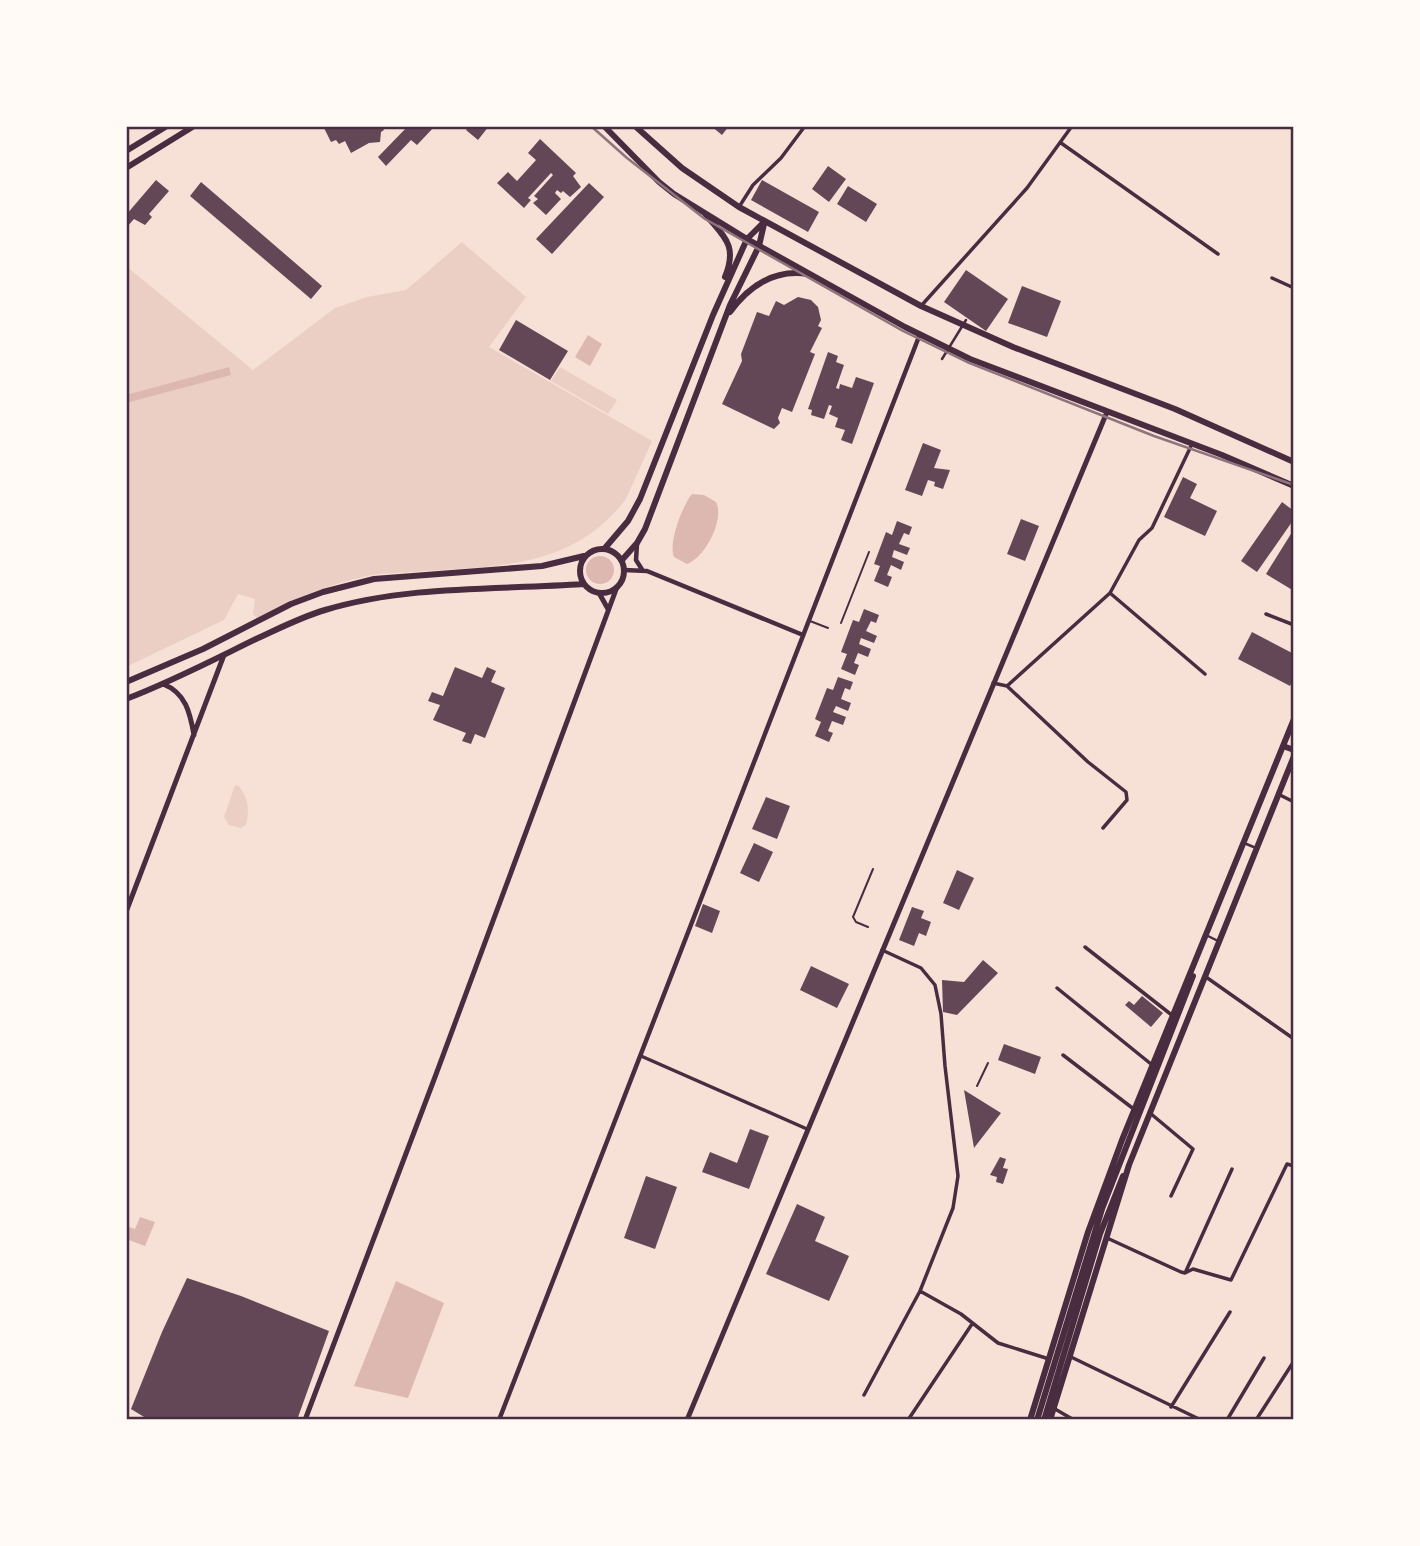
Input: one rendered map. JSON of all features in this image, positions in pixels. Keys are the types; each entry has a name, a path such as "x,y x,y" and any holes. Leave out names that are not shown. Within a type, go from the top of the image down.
{"main road":[{"path":"126,150 167,126"},
{"path":"126,167 194,126"},
{"path":"604,126 659,182 706,215 808,275 920,334 981,363 1294,486"},
{"path":"635,126 682,168 740,207 921,306 1013,347 1175,410 1294,462"},
{"path":"706,215 723,232 729,254 728,270 712,308 713,315"},
{"path":"605,548 628,521 640,499 713,315 747,239 764,222"},
{"path":"622,560 645,529 724,320 759,246 764,222"},
{"path":"724,320 741,298 757,284 786,274 808,275"},
{"path":"687,1420 1107,412"},
{"path":"126,682 203,649 291,604 354,583 374,579 542,566 605,548 622,560 622,580 617,587 306,1419"},
{"path":"583,584 579,570 584,556"},
{"path":"126,699 321,611 353,602 431,592 583,584 599,593 608,612"},
{"path":"599,593 617,587"},
{"path":"126,912 224,655"},
{"path":"163,684 175,690 184,701 194,735"},
{"path":"1030,1420 1088,1232 1127,1129 1294,719"},
{"path":"1044,1420 1112,1203 1206,977 1218,940 1294,753 1283,746"},
{"path":"1037,1420 1102,1209 1172,1034 1199,954"},
{"path":"1127,1129 1141,1136"},
{"path":"1050,1420 1129,1165"}],"street":[{"path":"740,207 753,185 781,158 805,126"},
{"path":"921,306 1027,188 1072,126"},
{"path":"1289,126 1294,130"},
{"path":"1061,144 1218,254"},
{"path":"1272,278 1294,288"},
{"path":"942,359 966,320"},
{"path":"499,1420 920,334"},
{"path":"1007,686 1110,593 1139,540 1152,528 1192,444"},
{"path":"637,543 636,560 643,571"},
{"path":"624,570 643,571 687,586 803,635"},
{"path":"1110,593 1205,674"},
{"path":"1266,614 1294,625"},
{"path":"993,683 1007,686 1088,762 1126,792 1127,800 1103,828"},
{"path":"1278,794 1294,802"},
{"path":"1244,843 1256,848"},
{"path":"1206,935 1218,940"},
{"path":"1085,947 1173,1016"},
{"path":"864,1395 920,1291 953,1208 958,1176 941,1014 935,985 921,968 882,950"},
{"path":"1206,977 1294,1038"},
{"path":"1057,988 1153,1065"},
{"path":"1063,1055 1135,1110"},
{"path":"640,1056 807,1129"},
{"path":"1150,1113 1193,1149 1171,1196"},
{"path":"1185,1273 1193,1269 1231,1280 1287,1164 1294,1166"},
{"path":"1185,1273 1232,1169"},
{"path":"1107,1238 1185,1273"},
{"path":"920,1291 961,1314 998,1343 1049,1359"},
{"path":"1171,1407 1230,1312"},
{"path":"908,1420 972,1324"},
{"path":"1069,1356 1202,1420"},
{"path":"1227,1420 1264,1358"},
{"path":"1256,1420 1294,1361"},
{"path":"1053,1409 1074,1420"}],"lane":[{"path":"841,623 869,552"},
{"path":"809,620 828,628"},
{"path":"867,927 856,922 853,916 873,869"}],"path":[{"path":"977,1086 988,1063"}],"shaded area":[{"path":"462,242 526,297 489,347 652,441 626,499 604,523 581,540 530,560 473,568 371,575 309,594 257,618 253,614 255,599 238,594 224,620 126,667 126,266 253,370 335,308 367,297 406,290"},
{"path":"588,335 602,344 590,366 575,357"},
{"path":"229,367 231,375 126,403 126,395"},
{"path":"560,367 617,400 608,414 551,381"},
{"path":"692,494 704,495 716,502 718,518 716,528 706,546 687,564 674,557 673,543 680,516"},
{"path":"600,556 610,560 614,570 610,580 600,584 590,580 586,570 590,560"},
{"path":"235,785 243,791 248,806 246,825 241,828 229,825 224,817"},
{"path":"140,1217 155,1222 145,1246 126,1239 126,1226 135,1229"},
{"path":"396,1281 444,1303 408,1398 354,1386"}],"building":[{"path":"323,126 382,126 384,130 381,132 380,142 369,143 351,153 345,141 339,144 336,140 331,142"},
{"path":"408,126 435,126 417,145 411,140 386,166 378,157"},
{"path":"469,126 489,126 478,140 466,130"},
{"path":"711,126 729,126 722,135"},
{"path":"540,139 576,173 573,176 581,187 570,197 557,190 555,193 561,199 546,215 533,203 538,199 534,196 553,175 551,173 528,198 531,200 524,208 497,183 508,172 517,181 536,160 528,153"},
{"path":"828,166 846,179 829,202 812,189"},
{"path":"156,180 169,191 149,214 152,217 145,225 134,219 126,228 126,215"},
{"path":"762,180 819,212 808,232 751,200"},
{"path":"201,182 322,286 311,299 190,196"},
{"path":"589,183 604,197 552,254 536,239"},
{"path":"848,186 877,204 866,222 837,204"},
{"path":"966,270 1008,299 986,331 944,302"},
{"path":"1022,286 1061,301 1047,337 1008,323"},
{"path":"798,297 811,300 818,307 821,320 818,326 822,328 810,352 815,354 792,412 782,408 778,418 780,423 774,429 722,404 742,361 741,354 757,312 769,316 776,301 784,305"},
{"path":"516,320 568,351 550,380 499,350"},
{"path":"828,352 838,356 836,362 844,365 836,388 839,389 840,384 852,388 856,377 874,383 852,444 841,440 845,430 835,427 838,418 829,414 832,406 829,405 824,419 811,415 812,410 808,409"},
{"path":"923,443 941,450 934,468 950,470 943,489 928,480 922,496 905,490"},
{"path":"1183,477 1197,484 1190,498 1217,511 1205,536 1164,517"},
{"path":"1282,502 1294,511 1294,519 1257,572 1241,561"},
{"path":"1021,519 1039,526 1025,561 1007,554"},
{"path":"897,521 912,527 909,535 904,533 899,544 910,548 907,555 894,550 892,557 904,562 901,570 891,565 887,575 892,577 888,587 874,581 880,566 874,564 886,532 892,535"},
{"path":"1294,529 1294,591 1266,574"},
{"path":"864,609 879,615 876,623 871,621 866,631 877,636 874,643 861,638 859,644 871,649 868,657 858,653 854,663 859,665 855,675 841,669 847,654 841,652 853,620 859,622"},
{"path":"1252,632 1294,654 1294,678 1290,686 1238,659"},
{"path":"455,667 482,678 487,667 496,671 491,682 505,688 485,738 475,734 471,744 462,741 466,733 433,720 440,705 428,701 432,692 443,696"},
{"path":"838,677 853,682 850,690 845,688 841,699 851,703 848,711 836,706 833,712 846,717 843,725 832,721 828,731 833,733 829,742 815,736 821,722 815,719 827,688 833,690"},
{"path":"766,797 790,806 777,839 752,829"},
{"path":"754,843 773,852 759,882 740,873"},
{"path":"957,870 974,878 959,910 943,903"},
{"path":"703,904 720,911 712,933 695,926"},
{"path":"912,907 924,911 921,918 931,922 926,936 919,933 914,946 899,940"},
{"path":"983,960 998,973 957,1015 943,1012 942,980 964,982"},
{"path":"811,966 849,984 837,1008 800,990"},
{"path":"1142,996 1163,1013 1151,1027 1125,1005 1129,1001 1134,1005"},
{"path":"1004,1044 1041,1057 1035,1074 998,1060"},
{"path":"964,1090 1001,1113 974,1148"},
{"path":"750,1129 769,1136 749,1189 702,1172 710,1152 737,1163"},
{"path":"1000,1157 1006,1159 1003,1168 1008,1169 1003,1184 996,1182 997,1177 990,1175"},
{"path":"646,1176 677,1187 655,1249 624,1238"},
{"path":"797,1204 825,1217 815,1241 849,1256 829,1301 766,1274"},
{"path":"187,1278 329,1331 297,1420 149,1420 131,1409"}],"railway":[{"path":"591,126 705,219 903,331 967,362 1154,436 1294,485"}]}
